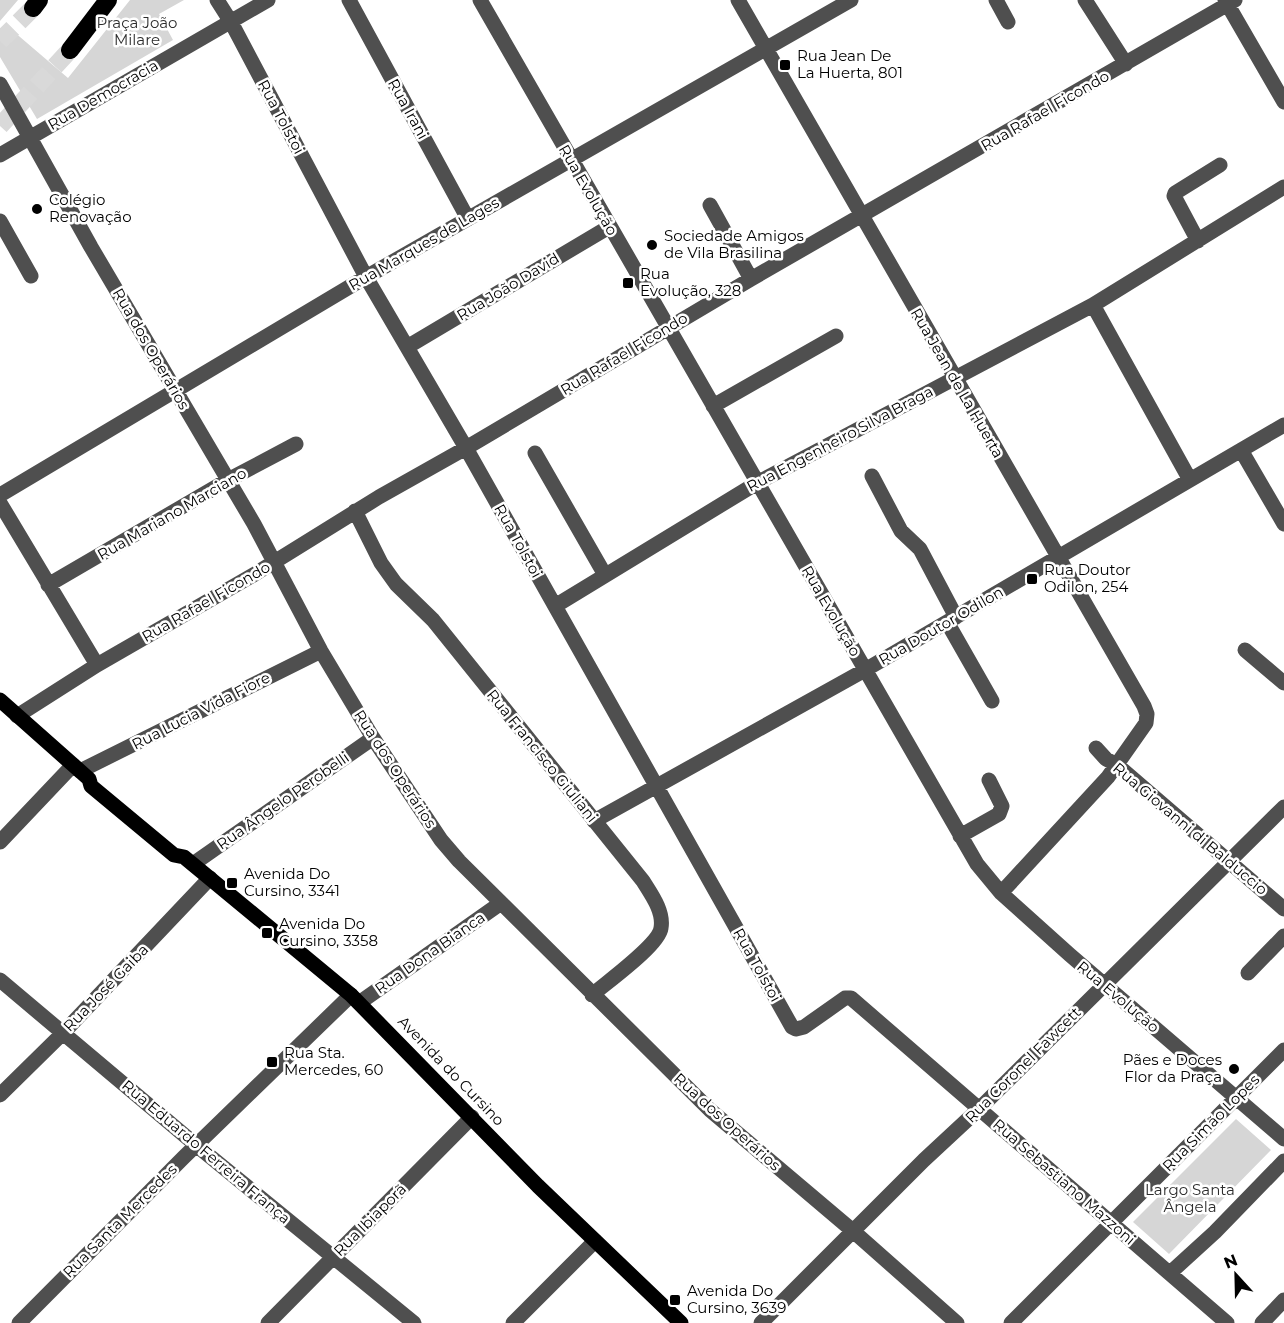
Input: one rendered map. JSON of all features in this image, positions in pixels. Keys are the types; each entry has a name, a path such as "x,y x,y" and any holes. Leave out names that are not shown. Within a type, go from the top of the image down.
{"highway":[{"path":"69,50 108,0"}],"main road":[{"name":"Avenida do Cursino","path":"0,700 81,772 96,780 181,848 188,861 355,999 538,1186 681,1323"}],"street":[{"name":"Rua Tolstoi","path":"217,0 231,22 366,277 466,448 792,1027 796,1029 804,1027 845,998"},
{"name":"Rua Democracia","path":"0,155 268,0"},
{"name":"Rua Irani","path":"349,0 468,219"},
{"name":"Rua Evolução","path":"480,0 976,864 1001,893 1284,1139"},
{"name":"Rua Jean de La Huerta","path":"738,0 1144,706 1147,714 1146,723 1117,765"},
{"name":"Rua Marques de Lages","path":"0,495 366,277 851,0"},
{"path":"996,0 1008,22"},
{"path":"1085,0 1126,64"},
{"path":"1229,2 1284,102"},
{"name":"Rua Rafael Ficondo","path":"17,716 97,665 355,511 1229,2"},
{"name":"Rua dos Operários","path":"0,84 96,256 228,480 321,651 373,738 441,840 592,995 710,1110 957,1323"},
{"path":"1198,241 1174,196 1175,193 1221,165"},
{"name":"Rua Engenheiro Silva Braga","path":"555,606 757,483 1093,305 1284,187"},
{"path":"710,205 751,279"},
{"path":"0,221 31,276"},
{"name":"Rua João David","path":"407,347 609,227"},
{"path":"1093,305 1190,480"},
{"path":"713,406 836,336"},
{"name":"Rua Doutor Odilon","path":"594,821 865,670 1284,425"},
{"name":"Rua Mariano Marciano","path":"48,585 228,480 296,444"},
{"path":"1241,450 1284,524"},
{"path":"535,453 605,575"},
{"path":"872,476 901,531 920,549 951,620 992,702"},
{"path":"0,503 97,665"},
{"name":"Rua Francisco Giuliani","path":"355,511 381,562 396,584 433,620 643,881 656,904 662,927 658,937 650,947 592,995"},
{"path":"1245,650 1282,678"},
{"name":"Rua Lucia Vida Fiore","path":"81,772 321,651"},
{"name":"Rua Ângelo Perobelli","path":"188,861 373,738"},
{"name":"Rua Giovanni di Balduccio","path":"1096,748 1106,759 1117,765 1284,909"},
{"path":"1001,893 1077,812 1117,765"},
{"path":"0,842 81,772"},
{"path":"960,836 999,814 1002,810 989,780"},
{"name":"Rua Coronel Fawcett","path":"761,1323 1284,807"},
{"name":"Rua José Gaiba","path":"0,1095 63,1033 210,878"},
{"name":"Rua Dona Bianca","path":"355,999 501,903"},
{"path":"1248,973 1284,936"},
{"name":"Rua Eduardo Ferreira França","path":"0,980 196,1145 414,1323"},
{"name":"Rua Sebastiano Mazzoni","path":"845,998 851,998 1227,1323"},
{"name":"Rua Santa Mercedes","path":"19,1323 196,1145 355,999"},
{"name":"Rua Simão Lopes","path":"1011,1323 1284,1050"},
{"name":"Rua Ibiaporã","path":"268,1323 472,1117"},
{"path":"1170,1273 1230,1218 1284,1161"},
{"path":"513,1323 595,1241"},
{"path":"1262,1323 1284,1300"}],"green space":[{"path":"0,0 18,0 0,21"},
{"name":"Praça João Milare","path":"130,0 184,0 159,14 173,40 37,119 0,57 0,33 6,25 68,78"},
{"name":"Largo Santa Ângela","path":"1236,1119 1271,1150 1169,1254 1133,1222"}],"tunnel":[{"path":"0,41 33,8"},
{"path":"0,126 70,50"}],"place":[{"name":"Rua Jean De La Huerta, 801","path":"785,65"},
{"name":"Colégio Renovação","path":"37,209"},
{"name":"Sociedade Amigos de Vila Brasilina","path":"652,245"},
{"name":"Rua Evolução, 328","path":"628,283"},
{"name":"Rua Doutor Odilon, 254","path":"1032,579"},
{"name":"Avenida Do Cursino, 3341","path":"232,883"},
{"name":"Avenida Do Cursino, 3358","path":"267,933"},
{"name":"Rua Sta. Mercedes, 60","path":"272,1062"},
{"name":"Pães e Doces Flor da Praça","path":"1234,1069"},
{"name":"Avenida Do Cursino, 3639","path":"675,1300"}]}
